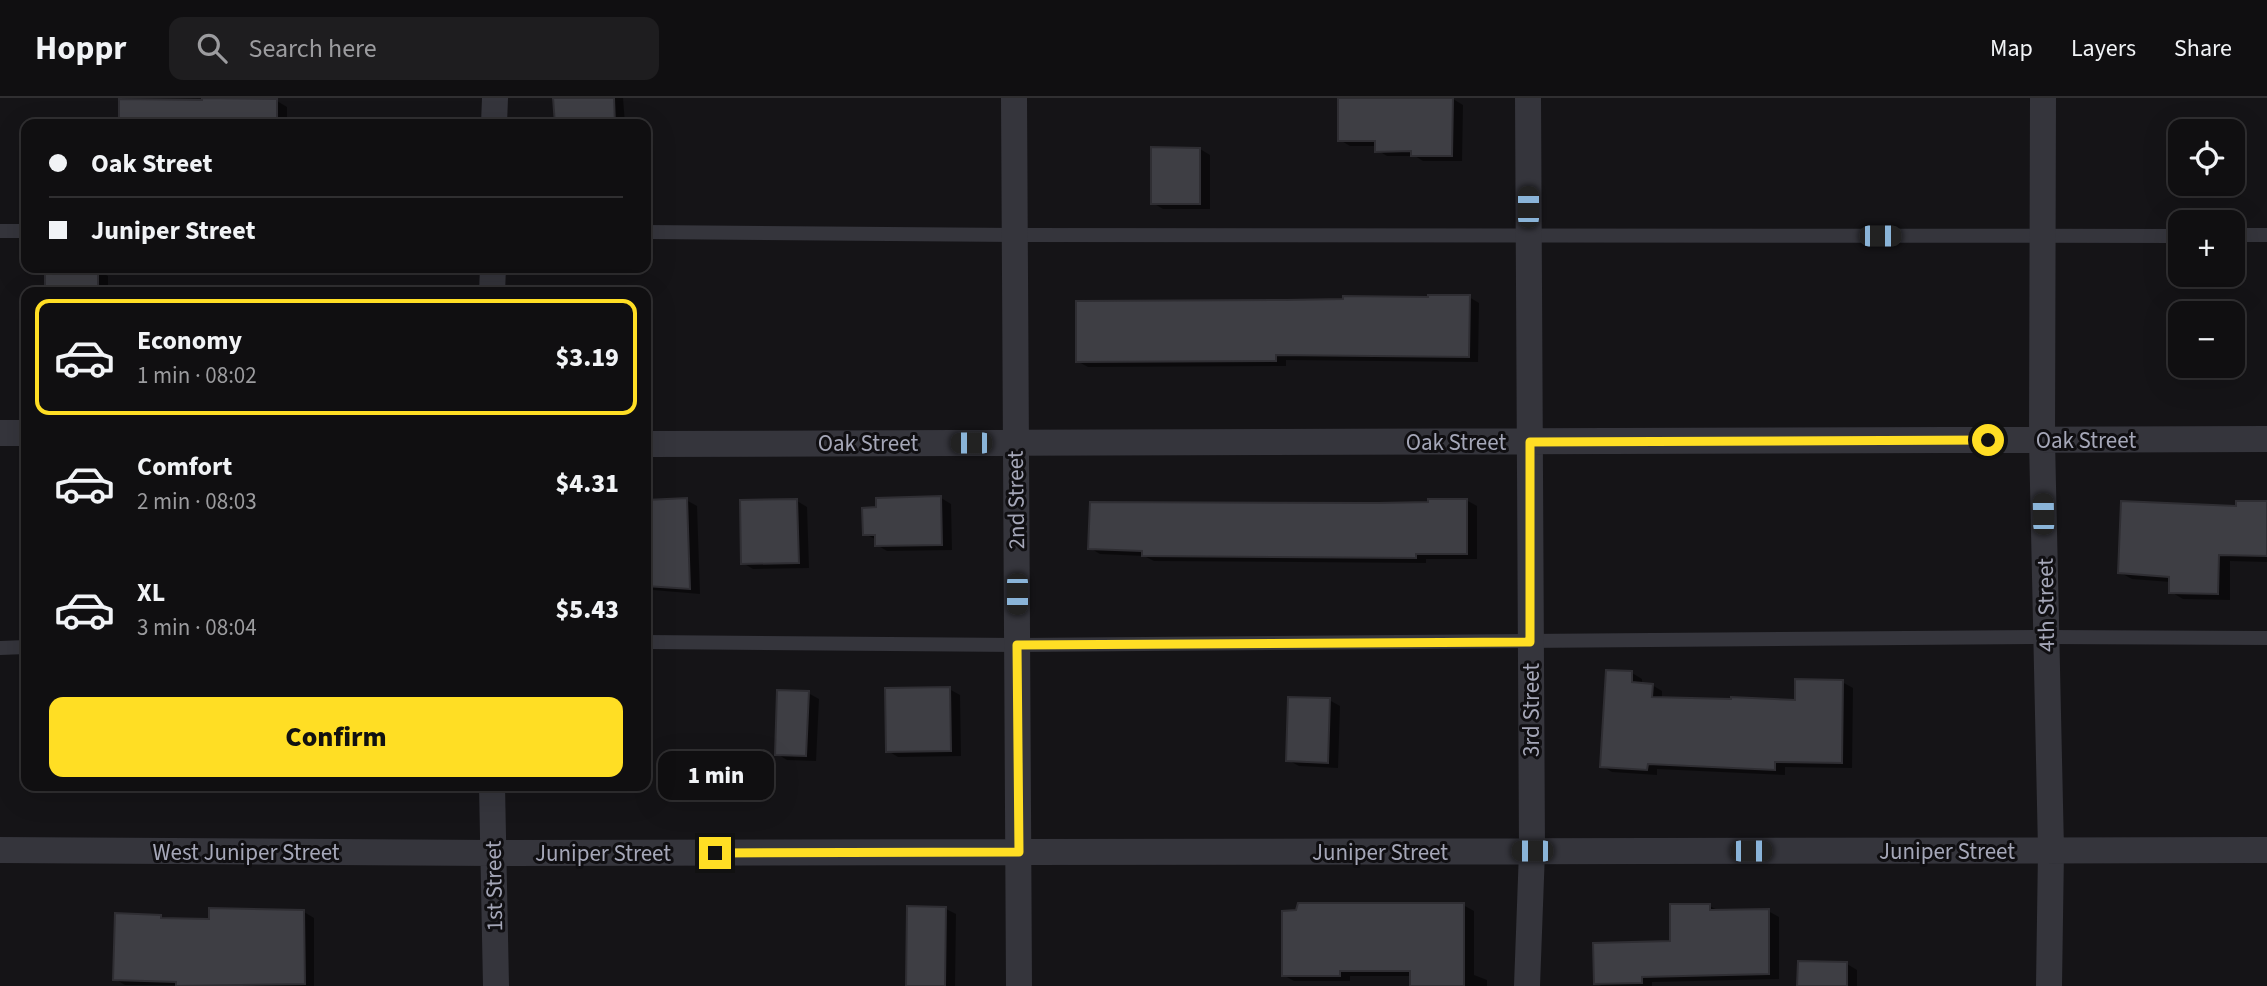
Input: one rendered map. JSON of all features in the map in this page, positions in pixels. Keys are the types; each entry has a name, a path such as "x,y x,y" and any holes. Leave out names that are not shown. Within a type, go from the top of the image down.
{"street":[{"path":"494,119 495,98"},
{"name":"2nd Street","path":"1014,98 1018,986"},
{"name":"3rd Street","path":"1527,986 1532,851 1528,98"},
{"name":"4th Street","path":"2043,98 2042,440 2051,850 2049,986"},
{"path":"0,433 21,433"},
{"name":"Oak Street","path":"651,444 2267,439"},
{"name":"1st Street","path":"492,791 496,986"},
{"name":"West Juniper Street","path":"0,850 493,853"},
{"name":"Juniper Street","path":"493,853 2267,850"}],"lane":[{"path":"0,231 21,231"},
{"path":"651,232 2168,236"},
{"path":"2245,235 2267,235"},
{"path":"651,642 1017,645 2046,637 2267,638"},
{"path":"0,648 21,647"}],"building":[{"path":"553,98 614,98 615,119 555,119"},
{"path":"1338,98 1453,98 1452,156 1411,156 1411,151 1375,152 1375,141 1338,141"},
{"path":"119,99 277,99 277,119 119,119"},
{"path":"1151,147 1200,148 1200,204 1151,204"},
{"path":"45,273 98,273 98,287 45,287"},
{"path":"1470,295 1469,357 1276,355 1276,361 1076,362 1076,301 1286,300"},
{"path":"941,496 942,545 875,546 875,535 863,535 862,508 876,507 876,498"},
{"path":"687,498 690,589 651,586 651,500"},
{"path":"797,499 799,563 741,564 740,500"},
{"path":"1428,499 1467,499 1467,554 1416,554 1416,558 1142,556 1142,551 1088,549 1090,502 1377,503 1428,502"},
{"path":"2121,501 2236,506 2236,501 2267,501 2267,556 2219,555 2218,594 2169,593 2169,577 2118,573"},
{"path":"1606,670 1632,671 1632,682 1653,684 1652,697 1795,700 1795,679 1843,680 1842,763 1775,762 1775,770 1648,764 1647,770 1600,767"},
{"path":"950,687 951,751 886,752 885,688"},
{"path":"777,690 809,691 806,756 775,755"},
{"path":"1288,697 1330,698 1328,763 1286,761"},
{"path":"1298,903 1464,903 1464,986 1410,986 1410,971 1340,971 1340,976 1282,976 1282,911 1296,910"},
{"path":"1670,904 1710,904 1710,910 1769,909 1769,974 1642,977 1642,983 1594,984 1593,943 1670,941"},
{"path":"907,906 946,907 945,986 906,986"},
{"path":"209,908 304,910 305,984 176,986 176,982 113,980 115,913 209,919"},
{"path":"1798,961 1847,962 1847,986 1797,986"}],"route":[{"path":"715,853 1019,852 1017,645 1530,642 1530,442 1988,440"}]}
